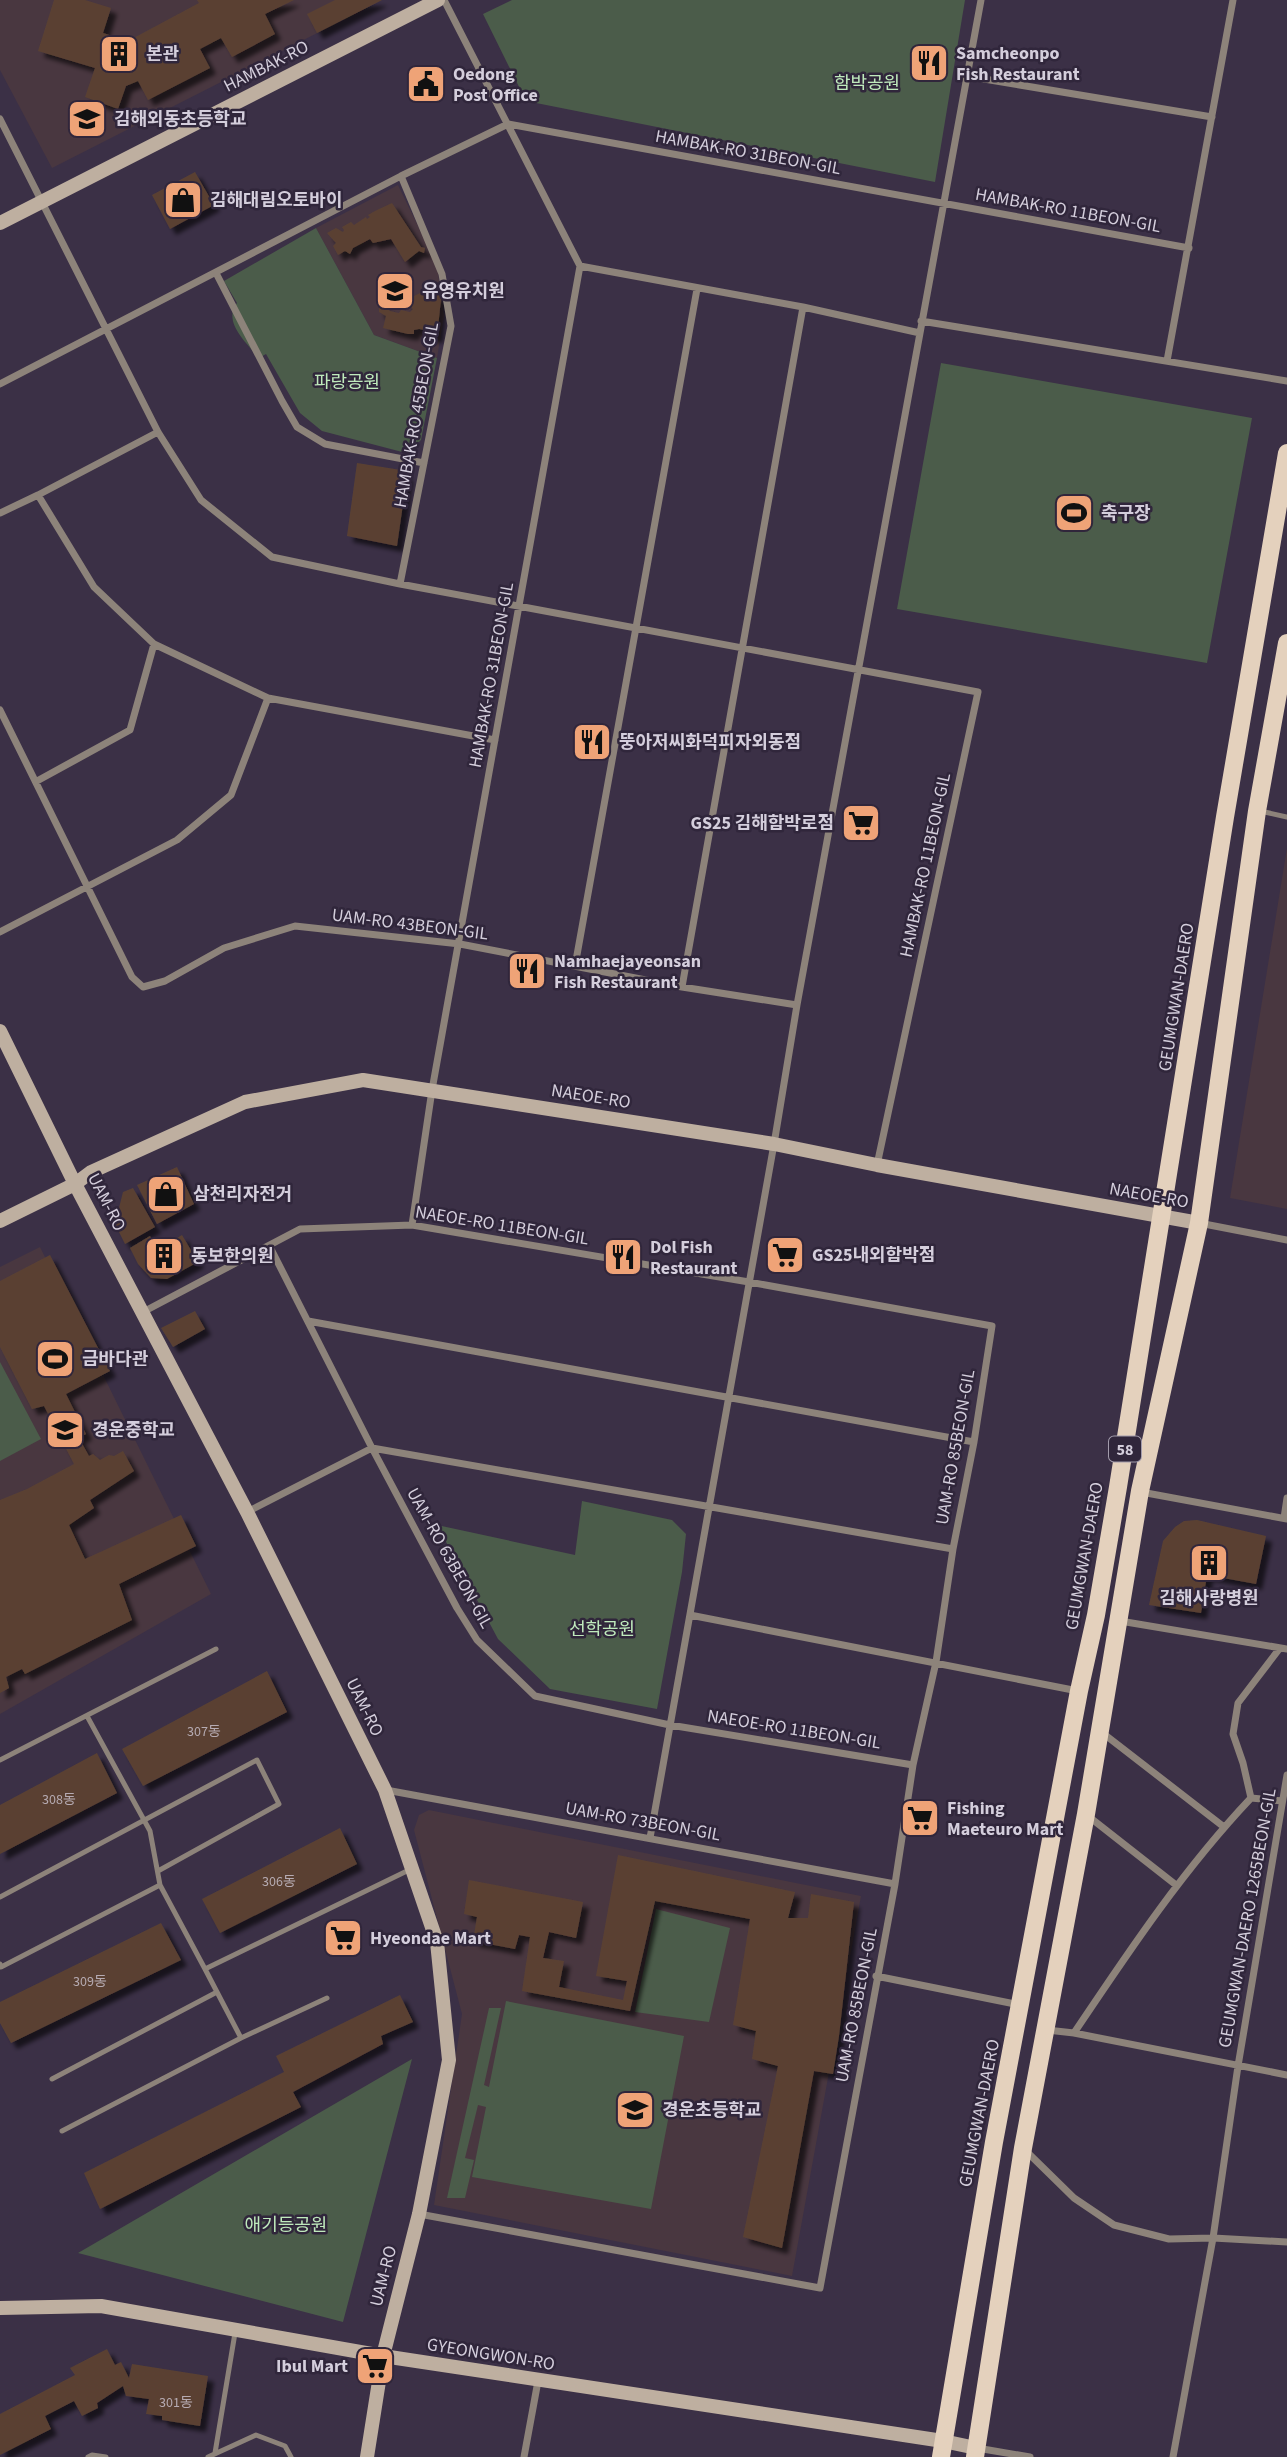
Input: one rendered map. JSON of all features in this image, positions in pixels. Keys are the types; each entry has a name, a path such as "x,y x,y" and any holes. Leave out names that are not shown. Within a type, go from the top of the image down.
{"main road":[{"name":"GEUMGWAN-DAERO","path":"942,2449 994,2142 1098,1602 1287,453"},
{"name":"58","path":"976,2453 1023,2148 1086,1814 1140,1492 1199,1223 1257,811 1287,643"}],"street":[{"name":"HAMBAK-RO","path":"0,223 438,0"},
{"path":"444,0 580,265 803,307 920,333"},
{"path":"650,1838 774,1144 796,1004 981,0"},
{"path":"1167,361 1233,0"},
{"path":"966,76 1212,117"},
{"path":"0,119 158,432 201,500 272,557 400,584 858,669"},
{"path":"0,384 401,176 508,124"},
{"name":"HAMBAK-RO 31BEON-GIL","path":"508,124 942,204"},
{"name":"HAMBAK-RO 45BEON-GIL","path":"400,584 451,326 442,274 401,176"},
{"name":"HAMBAK-RO 11BEON-GIL","path":"942,204 1189,248"},
{"name":"HAMBAK-RO 31BEON-GIL","path":"412,1225 432,1090 580,265"},
{"path":"216,273 298,427 325,444 424,463"},
{"path":"575,966 697,289"},
{"path":"682,986 803,307"},
{"path":"921,321 1287,381"},
{"path":"0,513 158,432"},
{"path":"38,495 94,587 154,644 268,698 495,740"},
{"path":"37,781 130,730 154,644"},
{"name":"HAMBAK-RO 11BEON-GIL","path":"858,669 978,692 877,1166"},
{"path":"0,933 177,840 231,795 268,698"},
{"path":"0,710 87,887"},
{"name":"UAM-RO 43BEON-GIL","path":"87,887 132,977 143,987 165,981 224,948 295,926 460,944 682,986 796,1004"},
{"name":"UAM-RO","path":"0,1031 75,1184 247,1512 385,1790 437,1942 449,2060 419,2214 383,2356 368,2457"},
{"name":"NAEOE-RO","path":"0,1222 75,1184 91,1172 245,1102 363,1080 774,1144 877,1166 1199,1223"},
{"path":"1199,1223 1287,1240"},
{"name":"NAEOE-RO 11BEON-GIL","path":"143,1312 300,1229 412,1225 992,1326"},
{"name":"UAM-RO 63BEON-GIL","path":"270,1247 372,1448 477,1640 535,1696 670,1725"},
{"path":"308,1321 974,1442"},
{"name":"UAM-RO 85BEON-GIL","path":"419,2214 820,2288 895,1884 913,1765 936,1662 992,1326"},
{"path":"247,1512 372,1448 953,1549"},
{"path":"1140,1492 1285,1519 1287,1498"},
{"path":"690,1615 1079,1691"},
{"path":"1120,1621 1283,1648 1238,1703 1233,1734 1251,1798"},
{"name":"NAEOE-RO 11BEON-GIL","path":"670,1725 913,1765"},
{"path":"1100,1730 1224,1827"},
{"name":"GEUMGWAN-DAERO 1265BEON-GIL","path":"1173,2457 1213,2238 1238,2066 1287,1775"},
{"name":"UAM-RO 73BEON-GIL","path":"385,1790 895,1884"},
{"path":"1251,1798 1282,1801"},
{"path":"1074,2033 1176,1885 1251,1798"},
{"path":"1086,1814 1176,1885"},
{"path":"876,1976 1021,2005"},
{"path":"1046,2030 1074,2033 1287,2075"},
{"path":"1023,2148 1074,2198 1114,2225 1169,2239 1213,2238 1287,2242"},
{"name":"GYEONGWON-RO","path":"0,2308 101,2306 383,2356 976,2453"},
{"path":"524,2457 538,2381"},
{"path":"976,2453 1030,2457"}],"lane":[{"path":"1257,811 1287,817"},
{"path":"0,1760 216,1649"},
{"path":"87,1716 150,1831 160,1885 241,2038"},
{"path":"0,1897 257,1760 279,1804 158,1871"},
{"path":"205,1969 412,1868"},
{"path":"0,1965 1,1967 160,1885"},
{"path":"52,2079 217,1992"},
{"path":"62,2131 241,2038 327,1998"},
{"path":"215,2453 236,2330"},
{"path":"208,2457 256,2435 285,2446 291,2457"},
{"path":"88,2457 106,2457"}],"shaded area":[{"name":"김해외동초등학교","path":"0,0 382,0 52,168 0,70"},
{"name":"유영유치원","path":"398,185 437,265 444,316 437,358 374,335 316,228"},
{"path":"1287,848 1287,1209 1230,1198"},
{"name":"경운중학교","path":"40,1247 211,1594 0,1714 0,1267"},
{"name":"경운초등학교","path":"429,1810 861,1896 792,2276 434,2205 462,2014 414,1830 419,1815"}],"green space":[{"name":"함박공원","path":"512,0 965,0 935,182 526,101 483,14"},
{"name":"파랑공원","path":"316,228 374,335 437,358 421,440 406,453 322,431 300,413 266,354 259,358 234,325 233,310 237,303 224,281"},
{"name":"축구장","path":"941,363 1252,418 1207,663 897,609"},
{"path":"0,1362 41,1439 0,1461"},
{"name":"선학공원","path":"582,1501 672,1520 686,1534 682,1572 657,1709 550,1689 498,1639 437,1525 575,1555"},
{"path":"656,1909 730,1928 709,2022 635,2012"},
{"path":"506,2001 684,2036 651,2209 472,2177 486,2107 478,2105 465,2158 474,2160 465,2198 447,2198 489,2008 501,2008 484,2085 489,2087"},
{"name":"애기등공원","path":"412,2059 343,2322 78,2253"}],"building":[{"name":"본관","path":"54,0 85,0 111,8 103,33 128,41 199,3 197,0 294,0 265,14 275,34 232,57 221,38 200,49 210,68 148,100 138,81 126,86 118,109 85,97 95,68 38,51"},
{"path":"335,0 382,0 317,33 307,14"},
{"name":"김해대림오토바이","path":"195,172 214,205 170,229 152,195"},
{"path":"392,203 421,247 425,248 424,253 419,251 405,262 391,239 373,243 370,239 353,248 350,254 345,251 338,255 333,246 336,243 327,233 336,228 343,232 342,227 351,222 354,225 366,217 367,219 370,217 368,215"},
{"path":"424,291 433,298 434,294 438,294 441,299 437,337 425,336 426,330 414,330 414,334 408,334 383,328 386,316 379,312 379,307 384,306 399,313 401,310 410,312 413,309 407,305 408,299"},
{"path":"357,463 401,470 407,476 397,546 347,536"},
{"name":"삼천리자전거","path":"177,1167 194,1204 157,1224 137,1185"},
{"path":"133,1188 155,1227 125,1244 115,1224 123,1192"},
{"name":"동보한의원","path":"182,1235 198,1262 167,1279 151,1278 138,1264 130,1248 150,1236 157,1250"},
{"path":"50,1255 110,1371 66,1394 86,1434 79,1438 89,1456 93,1454 100,1460 123,1451 134,1471 90,1500 94,1508 69,1525 85,1559 181,1515 196,1546 119,1584 132,1620 25,1674 22,1669 6,1677 9,1688 0,1693 0,1500 74,1464 44,1406 32,1409 0,1347 0,1281"},
{"path":"195,1311 205,1329 173,1347 161,1328"},
{"name":"김해사랑병원","path":"1197,1520 1266,1536 1256,1584 1207,1575 1201,1613 1149,1605 1163,1541 1184,1521"},
{"path":"267,1671 287,1712 143,1786 122,1749"},
{"path":"97,1753 117,1793 0,1854 0,1805"},
{"path":"340,1828 357,1864 220,1933 202,1899"},
{"path":"618,1855 795,1892 788,1918 808,1918 811,1894 854,1902 833,2074 814,2071 782,2248 743,2237 778,2066 752,2059 756,2031 733,2025 750,1919 655,1901 630,2011 522,1991 530,1937 519,1935 515,1949 473,1941 477,1917 464,1914 469,1880 583,1902 576,1938 549,1932 543,1958 564,1961 559,1987 623,2000 627,1981 596,1976"},
{"path":"161,1923 181,1960 11,2043 0,2023 0,2002"},
{"path":"400,1995 413,2022 381,2036 383,2044 293,2092 301,2107 100,2209 84,2173 284,2072 276,2056"},
{"path":"107,2349 115,2365 121,2362 129,2378 132,2364 208,2376 200,2426 162,2420 162,2416 146,2414 149,2399 126,2396 123,2386 97,2403 98,2408 82,2416 74,2401 45,2416 51,2429 0,2455 0,2414 75,2375 70,2368"}],"place":[{"name":"본관","path":"119,54"},
{"name":"Samcheonpo Fish Restaurant","path":"929,63"},
{"name":"Oedong Post Office","path":"426,84"},
{"name":"김해외동초등학교","path":"87,119"},
{"name":"김해대림오토바이","path":"183,200"},
{"name":"유영유치원","path":"395,291"},
{"name":"축구장","path":"1074,513"},
{"name":"뚱아저씨화덕피자외동점","path":"592,742"},
{"name":"GS25 김해함박로점","path":"861,823"},
{"name":"Namhaejayeonsan Fish Restaurant","path":"527,971"},
{"name":"삼천리자전거","path":"166,1194"},
{"name":"GS25내외함박점","path":"785,1255"},
{"name":"동보한의원","path":"164,1256"},
{"name":"Dol Fish Restaurant","path":"623,1257"},
{"name":"금바다관","path":"55,1359"},
{"name":"경운중학교","path":"65,1430"},
{"name":"김해사랑병원","path":"1209,1563"},
{"name":"Fishing Maeteuro Mart","path":"920,1818"},
{"name":"Hyeondae Mart","path":"343,1938"},
{"name":"경운초등학교","path":"635,2110"},
{"name":"Ibul Mart","path":"375,2366"}]}
